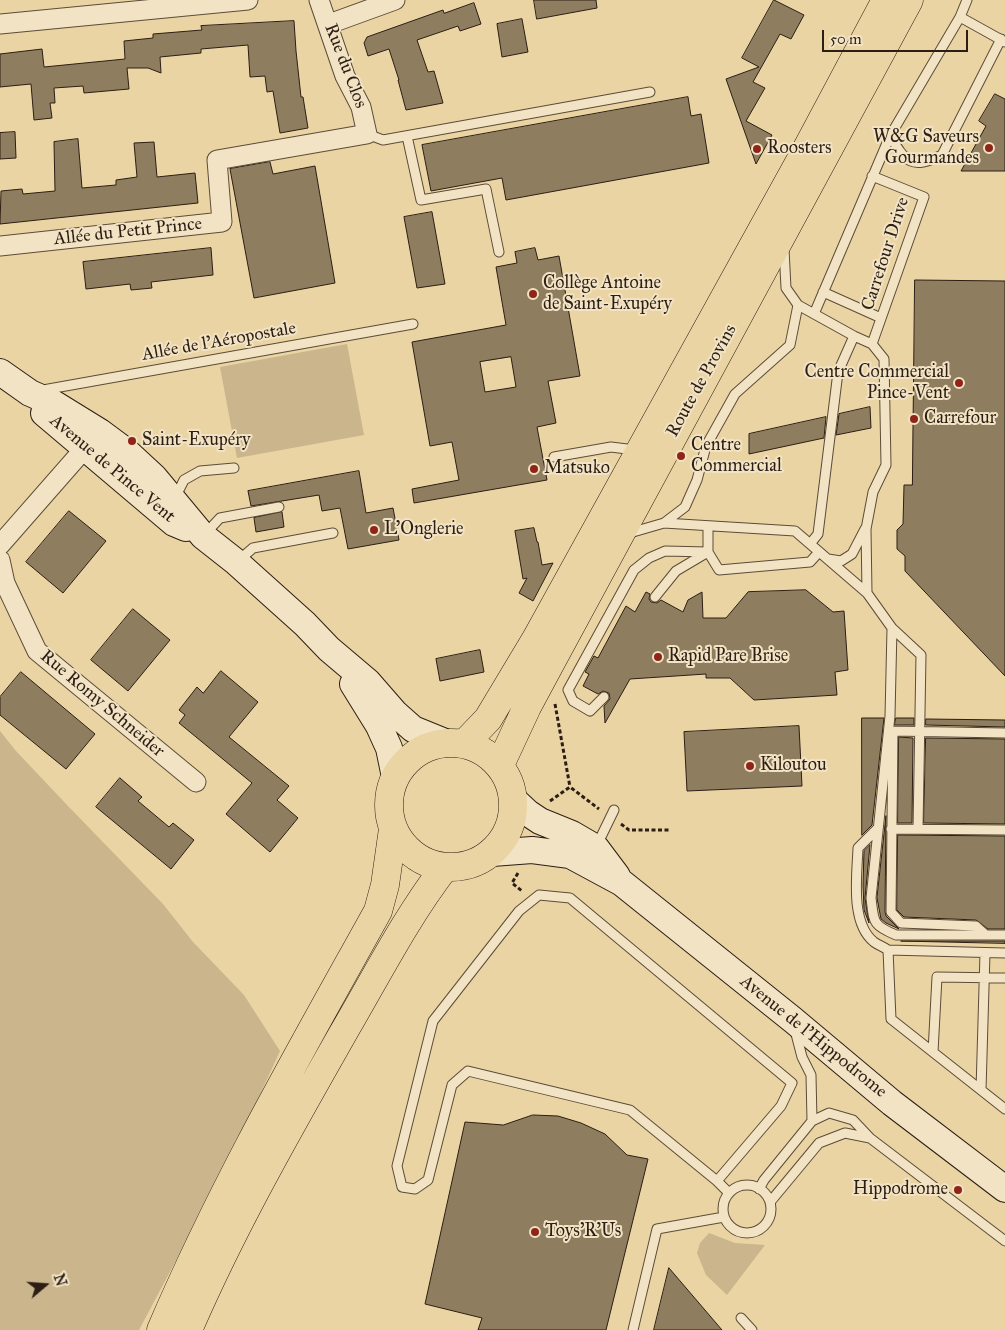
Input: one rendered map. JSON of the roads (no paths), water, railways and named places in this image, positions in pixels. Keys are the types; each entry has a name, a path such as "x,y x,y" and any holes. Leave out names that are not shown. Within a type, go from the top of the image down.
{"main road":[{"name":"Route de Provins","path":"455,743 488,719 540,631 805,152 886,0"},
{"name":"Route de Provins","path":"500,766 527,707 617,542 640,494 909,0"},
{"name":"Avenue de Pince Vent","path":"0,372 30,392 100,432 127,452 154,477 203,536 236,562 305,624 329,649 368,682 413,729 455,743"},
{"name":"Avenue de Pince Vent","path":"30,392 36,407 174,523 203,536"},
{"name":"Avenue de Pince Vent","path":"329,649 379,726 389,748 394,777"},
{"path":"455,743 485,752 500,766 510,782 514,800 512,819 505,836 492,853 473,864 445,867 414,856 402,844 393,829 389,812 389,794 394,777 407,760 424,748 455,743"},
{"name":"Avenue de l'Hippodrome","path":"514,800 528,813 596,848 622,882"},
{"path":"161,1330 178,1290 222,1200 378,911 386,885 393,829"},
{"name":"Avenue de l'Hippodrome","path":"492,853 532,850 570,855 622,882 793,1020 892,1103 1005,1188"},
{"path":"188,1330 206,1289 258,1186 306,1098 403,929 445,867"}],"street":[{"path":"0,24 248,0"},
{"name":"Rue du Clos","path":"319,0 329,24 345,76 361,107 367,134"},
{"path":"329,24 395,0"},
{"name":"Allée du Petit Prince","path":"0,246 222,222 217,160 367,134"},
{"path":"0,546 85,448"},
{"name":"Rue Romy Schneider","path":"0,560 5,583 37,651 196,782"}],"lane":[{"path":"814,314 890,136 960,17 967,0"},
{"path":"890,136 903,157 914,162 928,161 942,155 1003,40 960,17"},
{"path":"367,134 383,140 650,92"},
{"path":"407,136 421,200 486,189 499,252"},
{"name":"Carrefour Drive","path":"872,176 924,196 872,344"},
{"path":"783,233 786,288 798,305 872,344 884,359 886,465 873,492 866,529 867,593"},
{"path":"823,292 881,318"},
{"path":"664,523 685,507 697,480 706,446 734,394 790,345 798,305"},
{"name":"Allée de l'Aéropostale","path":"30,392 413,324"},
{"path":"810,544 818,534 838,372 854,336"},
{"path":"554,457 611,447 640,450"},
{"path":"174,500 184,480 200,471 234,468"},
{"path":"203,536 220,518 280,507"},
{"path":"617,542 633,532 664,523 795,531 867,593 892,628 921,655 918,829"},
{"path":"708,526 708,552 719,570 810,562 819,552"},
{"path":"828,559 841,561 852,554 866,529"},
{"path":"236,562 253,548 333,533"},
{"path":"604,697 590,711 573,701 568,690 634,570 649,558 665,551 708,552"},
{"path":"655,597 676,571 708,552"},
{"path":"892,628 890,716 871,898 874,922 883,930 896,935 1005,935"},
{"path":"986,935 976,926 901,923 891,912 893,731 1005,733"},
{"path":"596,848 614,810"},
{"path":"878,828 858,848 856,897 863,927 873,941 888,950 1005,953"},
{"path":"891,829 1005,830"},
{"path":"717,1181 780,1106 792,1083 570,898 539,895 519,911 433,1021 397,1166 402,1187 415,1189 428,1180 452,1086 468,1071 630,1110 729,1193"},
{"path":"888,950 891,1019 1005,1109"},
{"path":"981,1090 985,953"},
{"path":"932,1052 937,977 1005,978"},
{"path":"793,1020 802,1057 811,1075 812,1121"},
{"path":"759,1189 764,1180 812,1121 829,1114 853,1120 870,1138 1005,1242"},
{"path":"770,1202 819,1143 846,1133 870,1138"},
{"path":"744,1185 759,1189 766,1194 770,1202 769,1218 758,1230 750,1233 734,1230 724,1217 725,1200 729,1193 744,1185"},
{"path":"633,1330 658,1229 724,1217"},
{"path":"741,1318 752,1330"}],"place":[{"name":"W&G Saveurs Gourmandes","path":"989,148"},
{"name":"Roosters","path":"757,149"},
{"name":"Collège Antoine de Saint-Exupéry","path":"533,294"},
{"name":"Centre Commercial Pince-Vent","path":"959,383"},
{"name":"Carrefour","path":"914,419"},
{"name":"Saint-Exupéry","path":"132,441"},
{"name":"Centre Commercial","path":"681,456"},
{"name":"Matsuko","path":"534,469"},
{"name":"L'Onglerie","path":"374,530"},
{"name":"Rapid Pare Brise","path":"658,657"},
{"name":"Kiloutou","path":"750,766"},
{"name":"Hippodrome","path":"958,1190"},
{"name":"Toys'R'Us","path":"535,1232"}]}
